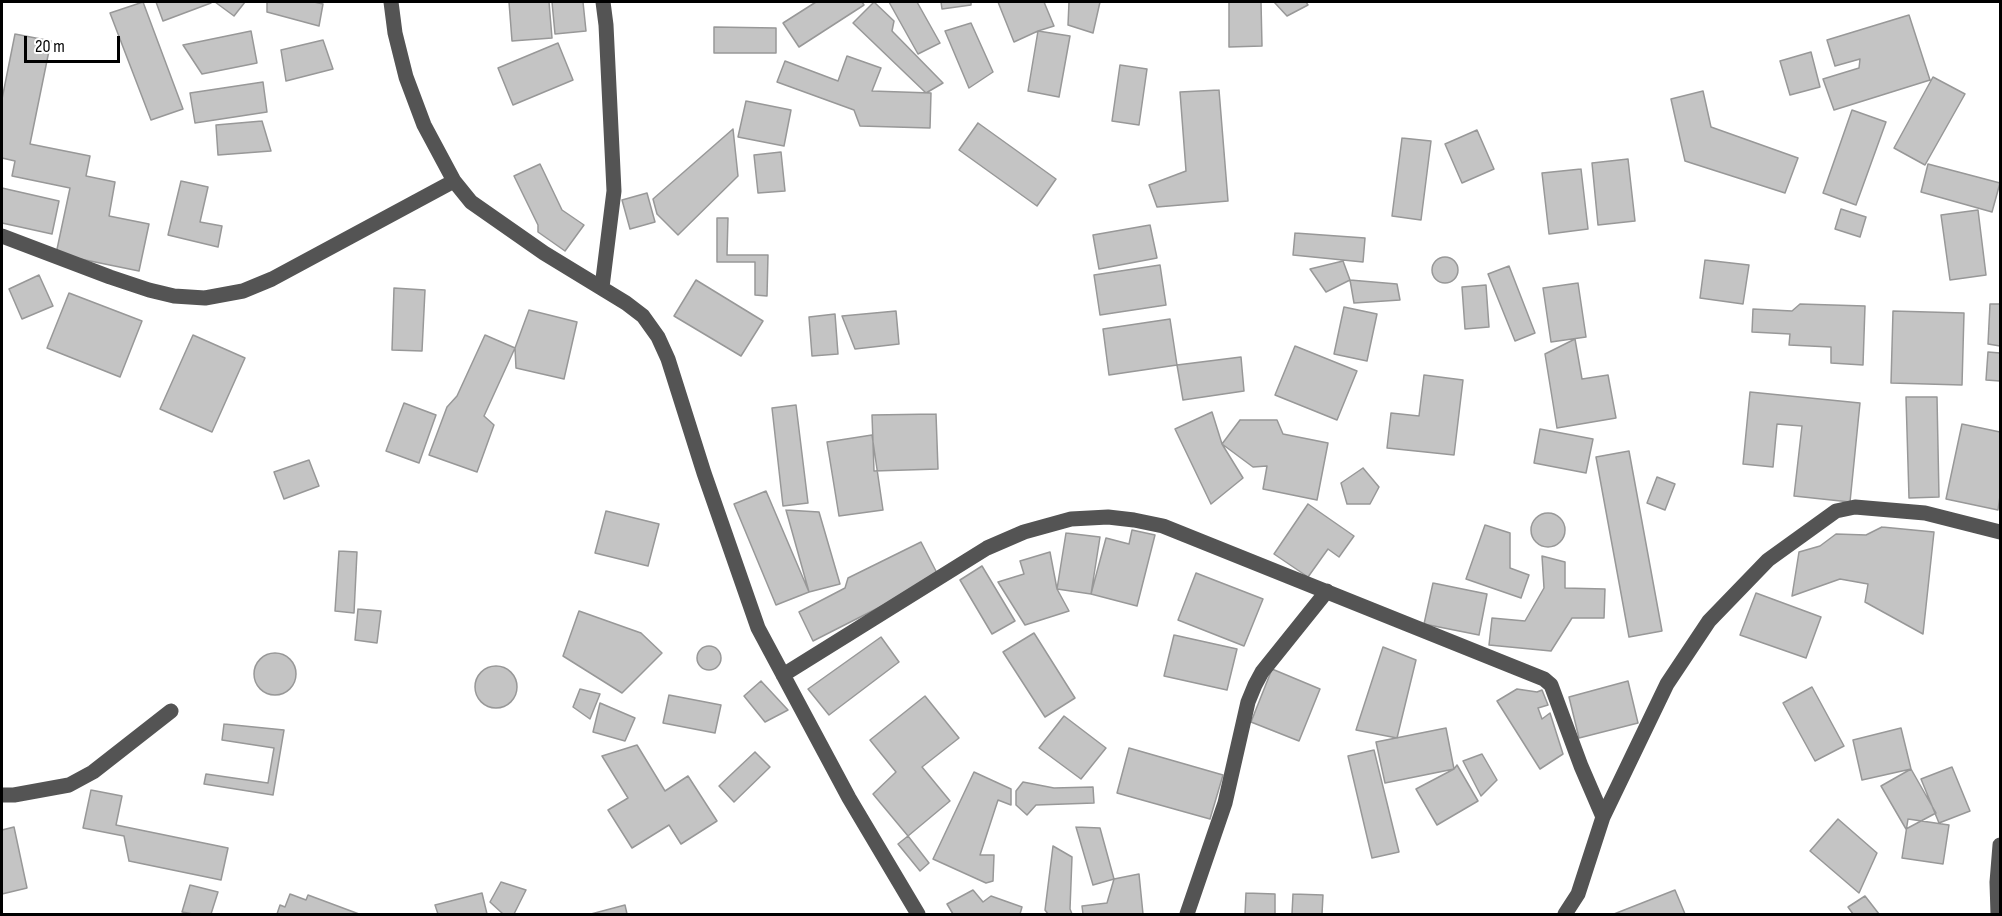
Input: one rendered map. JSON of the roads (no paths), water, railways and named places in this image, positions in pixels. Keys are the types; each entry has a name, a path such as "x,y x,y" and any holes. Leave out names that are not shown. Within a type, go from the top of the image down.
{"street":[{"path":"391,2 395,33 406,77 424,125 454,181 471,202 544,253 602,287 643,316 658,337 668,359 704,473 754,617 849,798 918,915"},
{"path":"602,287 614,191 603,2"},
{"path":"2,236 149,290 174,296 205,298 243,291 272,279 454,181"},
{"path":"1565,915 1578,894 1603,817 1667,684 1709,621 1768,560 1836,511 1855,507 1925,513 2001,532"},
{"path":"783,675 987,548 1024,532 1071,519 1108,517 1163,526 1544,679 1551,686 1603,817"},
{"path":"1187,915 1225,803 1248,702 1262,672 1327,591"},
{"path":"2,795 69,785 93,772 171,711"},
{"path":"1998,915 1997,882 2001,845"}]}
